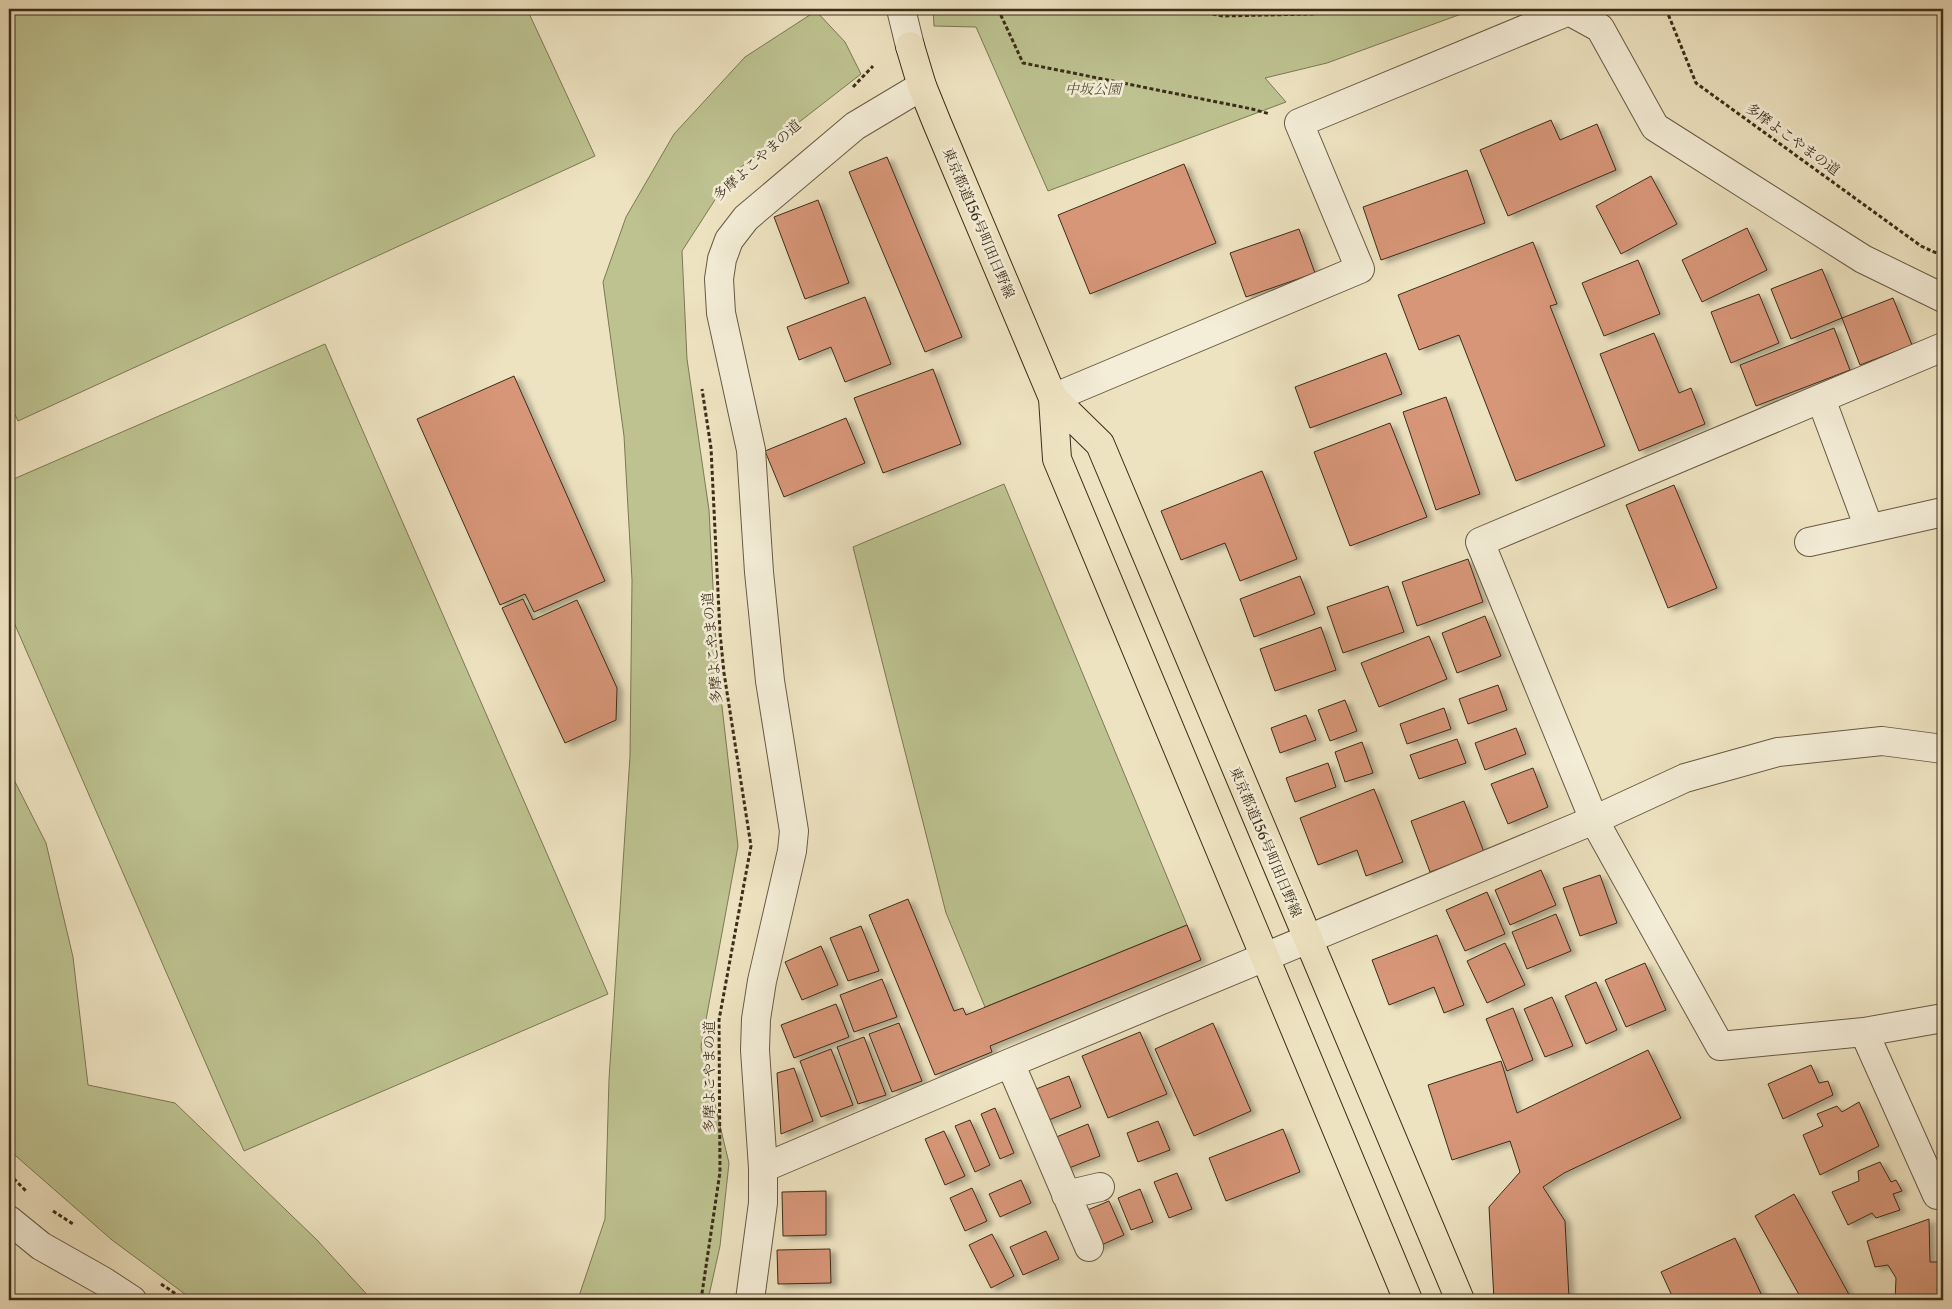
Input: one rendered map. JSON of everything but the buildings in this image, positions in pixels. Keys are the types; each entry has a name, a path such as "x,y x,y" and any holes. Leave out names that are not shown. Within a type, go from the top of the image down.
{"main road":[{"name":"東京都道156号町田日野線","path":"910,46 922,86 1053,398 1057,459 1408,1300"},
{"name":"東京都道156号町田日野線","path":"1053,398 1100,444 1460,1300"}],"street":[{"path":"901,9 910,46"},
{"path":"1053,398 1360,269 1299,122 1569,11 1600,28 1655,127 1863,259 1943,298"},
{"path":"750,1300 763,1203 763,1168 755,1050 756,1019 762,981 792,851 794,831 770,680 759,572 751,450 721,313 720,272 722,259 729,240 746,218 856,126 922,86"},
{"path":"1943,347 1480,542 1594,820 1720,1046 1864,1032 1943,1018"},
{"path":"1821,400 1869,528"},
{"path":"1809,542 1943,512"},
{"path":"763,1168 1594,820 1685,778 1778,752 1882,742 1943,749"},
{"path":"1864,1032 1936,1195 1943,1194"},
{"path":"1010,1063 1089,1248"},
{"path":"1066,1195 1100,1187"},
{"path":"9,1220 41,1246 132,1300"}],"path":[{"path":"998,9 1023,63 1252,109 1299,122"},
{"path":"1188,9 1223,16 1311,14 1363,9"},
{"name":"多摩よこやまの道","path":"1666,9 1696,83 1921,246 1943,256"},
{"path":"850,90 873,66"},
{"name":"多摩よこやまの道","path":"701,384 712,448 720,633 724,674 751,846 719,1020 720,1172 701,1300"}],"green space":[{"path":"9,9 527,9 595,156 18,421 9,402"},
{"name":"中坂公園","path":"933,9 1475,9 1327,63 1265,78 1286,102 1048,191 976,27 934,26"},
{"path":"816,11 845,42 861,74 731,175 682,251 687,359 709,510 717,663 738,846 701,1047 729,1163 720,1246 708,1300 575,1300 578,1299 605,1219 609,1079 630,756 632,580 624,436 603,282 626,217 674,134 745,57"},
{"path":"325,344 608,994 244,1151 9,611 9,481"},
{"path":"1004,484 1187,925 985,1007 946,913 853,547"},
{"path":"9,770 46,843 73,957 88,1085 175,1103 317,1240 372,1300 193,1300 112,1240 9,1150"}]}
